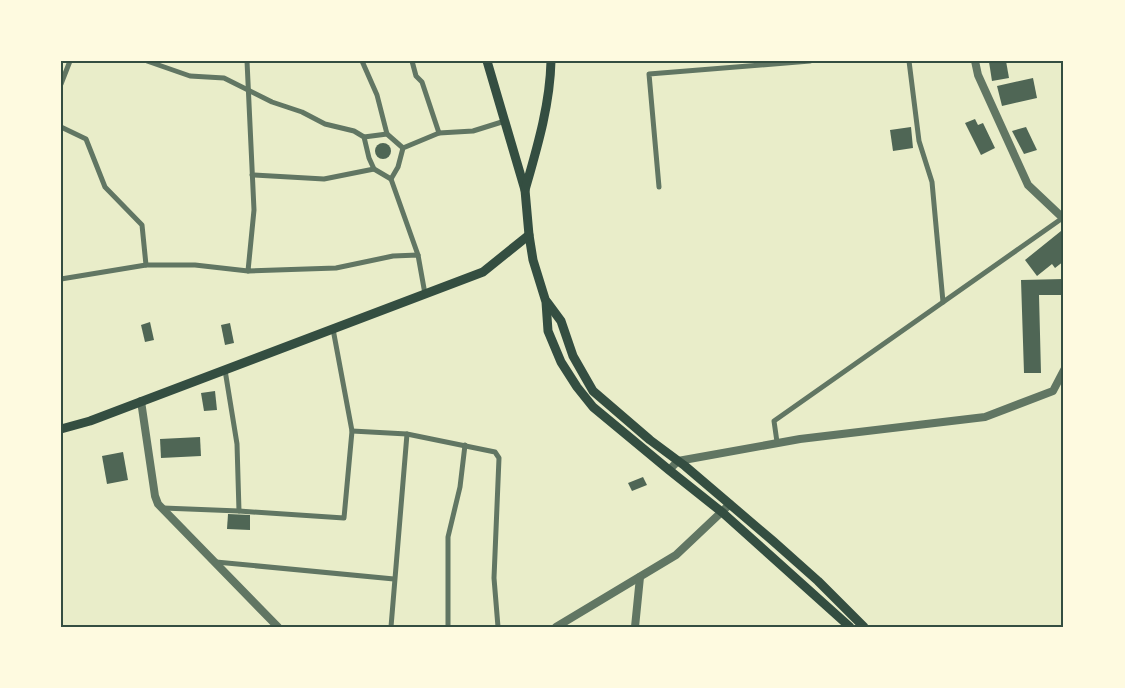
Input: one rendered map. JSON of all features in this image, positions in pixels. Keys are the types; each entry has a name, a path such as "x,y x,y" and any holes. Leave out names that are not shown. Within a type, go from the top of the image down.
{"main road":[{"path":"487,61 525,190 533,260 546,302 548,331 561,362 584,398 723,513 850,627"},
{"path":"525,190 537,150 544,117 551,78 551,61"},
{"path":"61,429 90,421 483,272 529,234"},
{"path":"546,302 561,321 573,356 593,391 650,440 730,504 818,581 864,627"},
{"path":"584,398 593,391"}],"street":[{"path":"61,84 70,61"},
{"path":"247,61 254,210 248,271"},
{"path":"362,61 377,95 387,134 403,148"},
{"path":"412,61 416,76 422,82 439,133"},
{"path":"659,187 649,74 810,61"},
{"path":"909,61 919,141 932,182 943,302"},
{"path":"777,442 774,421 1063,218 1028,185 978,75 975,61"},
{"path":"150,62 190,76 224,78 272,102 302,112 325,124 354,131 364,137 387,134"},
{"path":"403,148 439,133 472,130 505,121"},
{"path":"61,127 86,140 105,187 142,225 146,265"},
{"path":"364,137 374,169 391,180 418,255 425,294"},
{"path":"391,180 398,167 403,148"},
{"path":"252,175 324,179 374,169"},
{"path":"61,279 146,265 196,265 248,271 336,268 393,256 418,255"},
{"path":"162,508 344,518 352,431 333,329"},
{"path":"225,370 237,444 239,511"},
{"path":"1053,391 1064,370"},
{"path":"669,470 678,461 777,442 985,417 1053,391 1064,390"},
{"path":"141,401 155,496 162,508 278,627"},
{"path":"352,431 407,434 495,452 500,458 494,578 498,627"},
{"path":"391,627 407,434"},
{"path":"448,627 448,537 460,487 465,445"},
{"path":"556,627 676,555 723,513 730,504"},
{"path":"216,562 394,579"},
{"path":"635,627 640,577"}],"building":[{"path":"1006,61 1009,78 992,81 989,62"},
{"path":"1033,78 1037,98 1002,106 997,86"},
{"path":"975,119 978,125 983,123 995,148 981,155 965,123"},
{"path":"911,127 913,148 893,151 890,130"},
{"path":"1026,127 1037,150 1024,154 1012,131"},
{"path":"380,143 386,143 391,148 389,157 380,159 375,154 375,148"},
{"path":"1061,231 1064,234 1064,261 1055,268 1052,264 1037,276 1025,260"},
{"path":"1064,279 1064,295 1039,295 1041,373 1024,373 1021,280"},
{"path":"150,322 154,340 145,342 141,325"},
{"path":"230,323 234,343 225,345 221,325"},
{"path":"215,391 217,410 204,411 201,393"},
{"path":"200,437 201,456 161,458 160,439"},
{"path":"123,452 128,480 107,484 102,456"},
{"path":"643,477 647,485 632,491 628,483"},
{"path":"228,514 250,515 250,530 227,529"}]}
